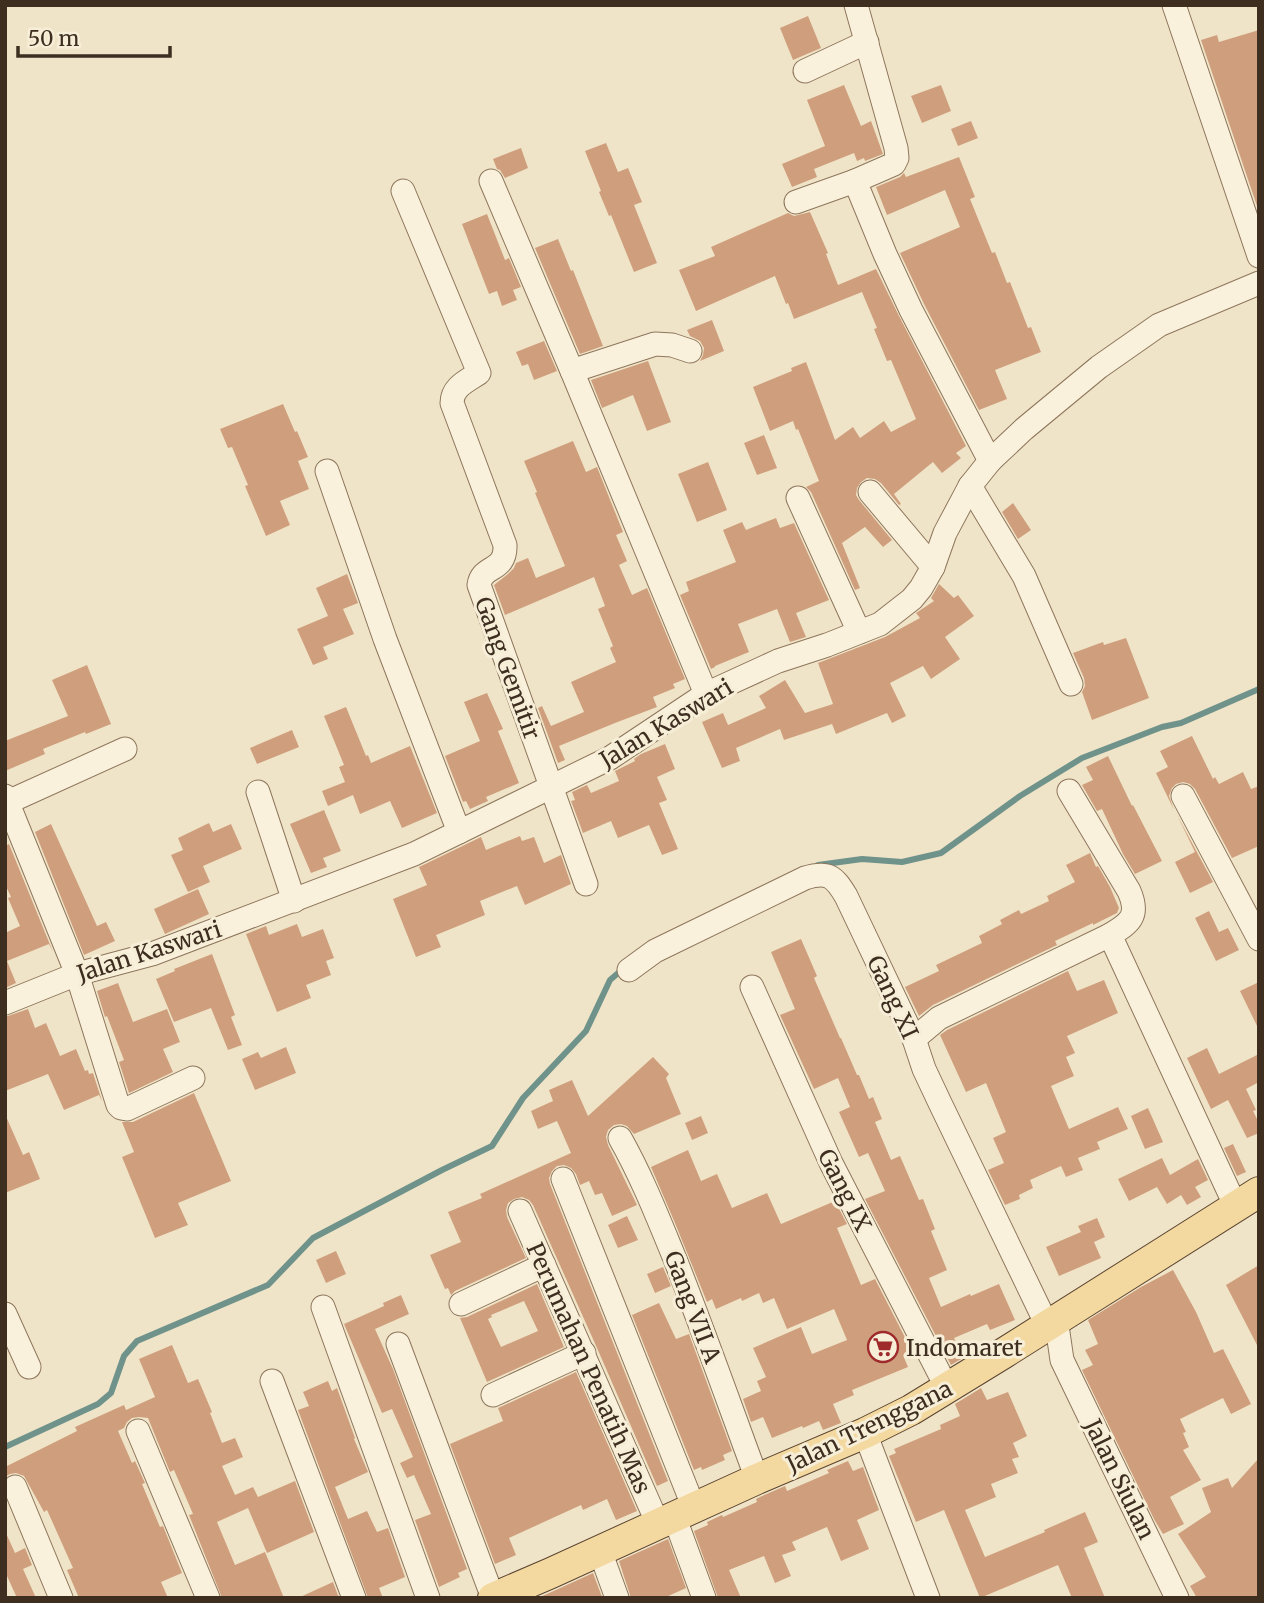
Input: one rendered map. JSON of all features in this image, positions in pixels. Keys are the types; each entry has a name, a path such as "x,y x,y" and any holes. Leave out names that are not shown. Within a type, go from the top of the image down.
{"main road":[{"name":"Jalan Trenggana","path":"493,1598 865,1433 911,1410 1247,1199"}],"street":[{"path":"796,202 855,181 894,164 897,158 856,5"},
{"path":"1174,5 1259,256"},
{"path":"804,71 867,42"},
{"path":"491,181 706,694"},
{"path":"855,181 911,310 990,461"},
{"name":"Gang Gemitir","path":"403,191 479,373 455,389 452,395 452,403 505,545 502,562 483,574 479,585 551,787"},
{"name":"Jalan Kaswari","path":"5,1003 77,974 152,954 414,854 610,758 706,694 778,661 880,624 912,599 921,588 970,486 990,461 1024,429 1099,367 1159,325 1259,284"},
{"path":"572,371 655,344 672,345 690,351"},
{"path":"327,471 386,639 459,832"},
{"path":"970,486 1024,576 1071,684"},
{"path":"870,492 933,567"},
{"path":"798,498 859,632"},
{"path":"125,749 6,799 77,974 121,1108 127,1109 193,1078"},
{"path":"551,787 586,884"},
{"path":"914,1040 939,1018 1110,936 1130,921 1134,911 1133,901 1069,790"},
{"path":"258,792 294,901"},
{"path":"1183,796 1259,939"},
{"name":"Gang XI","path":"629,970 655,951 792,883 824,874 838,882 1047,1325"},
{"path":"1110,936 1247,1199"},
{"name":"Gang IX","path":"752,988 831,1163 947,1388"},
{"name":"Gang VII A","path":"620,1138 647,1191 686,1287 757,1479"},
{"path":"563,1179 704,1598"},
{"name":"Perumahan Penatih Mas","path":"520,1211 584,1353 676,1516"},
{"path":"461,1304 544,1265"},
{"path":"323,1307 428,1598"},
{"path":"5,1314 29,1367"},
{"name":"Jalan Siulan","path":"1047,1325 1177,1598"},
{"path":"398,1344 493,1598"},
{"path":"493,1395 584,1353"},
{"path":"272,1381 354,1598"},
{"path":"138,1431 208,1598"},
{"path":"865,1433 928,1598"},
{"path":"15,1487 61,1598"},
{"path":"600,1551 617,1598"}],"building":[{"path":"808,16 821,48 793,60 780,28"},
{"path":"1259,30 1259,212 1201,40 1217,35 1219,42"},
{"path":"844,85 861,126 871,121 883,154 857,161 854,153 814,169 817,177 792,187 782,164 825,146 807,100"},
{"path":"941,85 951,111 922,123 911,96"},
{"path":"971,121 978,138 958,146 951,129"},
{"path":"606,143 618,172 628,168 642,202 634,205 657,263 634,272 599,192 601,191 585,151"},
{"path":"521,148 528,168 505,178 493,159"},
{"path":"959,157 975,197 970,199 992,253 995,252 1007,283 1010,282 1028,328 1031,327 1041,352 995,370 1007,399 979,410 900,253 960,227 945,190 887,215 876,187 904,173 906,177"},
{"path":"810,212 828,253 826,254 838,285 876,269 966,446 956,453 961,458 942,473 933,462 894,494 901,504 899,505 875,479 867,478 861,482 856,495 892,540 883,547 865,527 842,543 860,588 855,590 811,492 806,487 819,481 798,429 796,430 793,421 770,431 753,387 792,371 791,368 806,362 835,440 853,427 860,438 884,421 891,432 916,419 891,360 887,361 862,292 794,319 775,276 696,311 679,270 715,256 711,247 788,213 794,216"},
{"path":"487,214 505,260 509,258 521,287 513,290 517,300 502,306 497,291 489,294 462,224"},
{"path":"558,239 603,346 580,354 535,248"},
{"path":"712,320 724,351 700,361 704,348 687,330"},
{"path":"544,341 557,371 534,380 528,364 522,366 516,352"},
{"path":"648,361 671,422 647,431 633,395 602,408 591,380"},
{"path":"283,404 308,457 298,461 309,489 280,501 290,525 266,536 232,447 228,448 220,429"},
{"path":"764,435 777,468 757,475 744,443"},
{"path":"573,441 586,472 597,467 623,532 616,535 627,561 619,565 632,595 647,588 685,679 673,684 675,688 653,697 657,707 559,746 565,760 558,763 538,708 542,706 551,726 584,712 571,682 616,662 610,648 613,646 598,609 605,606 594,577 505,615 494,585 514,568 516,563 528,558 536,578 565,566 524,461"},
{"path":"708,462 727,510 697,522 678,474"},
{"path":"1013,503 1031,530 1018,539 1002,512"},
{"path":"776,518 780,528 794,523 829,600 796,613 806,637 790,642 777,609 738,624 749,652 711,669 680,595 689,591 686,582 736,562 723,530 742,522 746,530"},
{"path":"347,574 358,603 343,609 354,634 323,647 328,659 313,665 297,629 328,616 316,588"},
{"path":"939,584 954,598 958,595 974,616 945,637 960,659 931,679 923,666 890,683 906,716 892,723 887,713 836,734 832,724 784,740 780,729 736,748 740,761 722,768 702,722 723,713 728,725 766,708 759,696 785,680 805,713 833,704 818,663 885,637 920,618 916,613 934,601 931,598"},
{"path":"1126,638 1149,698 1092,720 1082,692 1085,686 1084,678 1073,653 1103,642 1104,645"},
{"path":"87,665 111,724 43,749 45,754 5,771 5,741 68,716 52,680"},
{"path":"487,693 503,729 498,731 519,783 486,797 488,801 470,809 466,801 463,802 445,756 480,741 464,702"},
{"path":"346,707 371,763 410,746 437,813 402,828 390,801 360,814 353,795 328,806 322,791 345,782 339,767 344,765 324,716"},
{"path":"292,730 299,747 257,764 250,748"},
{"path":"1192,736 1213,779 1215,777 1219,784 1243,772 1251,789 1259,786 1259,846 1232,858 1190,784 1183,782 1172,788 1169,796 1174,810 1156,773 1168,767 1160,751"},
{"path":"665,744 675,769 657,777 667,800 659,803 678,849 662,855 649,825 618,838 611,821 583,833 571,801 575,800 572,792 587,785 591,793 619,781 615,771 635,761 641,754"},
{"path":"1108,756 1162,861 1135,874 1102,809 1097,811 1082,785 1093,780 1086,767"},
{"path":"324,810 341,851 323,858 327,867 311,873 290,824"},
{"path":"1177,815 1213,882 1190,893 1175,862 1195,852"},
{"path":"209,823 213,832 231,824 242,849 203,866 210,882 188,892 171,855 183,850 178,838"},
{"path":"51,824 97,926 106,922 115,941 84,955 35,832"},
{"path":"520,836 522,841 534,837 544,863 561,855 571,884 525,905 517,886 480,901 485,915 436,935 441,947 416,957 393,899 427,885 419,867 481,837 486,850"},
{"path":"9,844 53,952 49,944 7,961 16,983 5,988 5,933 20,926 5,884 5,846"},
{"path":"1090,853 1110,887 1119,908 1117,913 1055,941 1057,945 933,1005 919,1016 905,987 939,971 936,965 982,943 979,936 1002,924 1000,920 1019,910 1021,914 1049,901 1047,896 1075,882 1066,865"},
{"path":"198,889 209,914 165,934 154,909"},
{"path":"1209,911 1219,932 1228,928 1239,950 1216,961 1195,918"},
{"path":"297,924 302,937 323,929 334,958 326,961 331,975 306,985 311,998 277,1012 246,934 266,926 269,935"},
{"path":"801,939 817,976 814,978 840,1038 869,1099 873,1097 882,1119 875,1122 891,1160 900,1156 919,1200 923,1199 935,1229 931,1231 947,1270 929,1278 941,1307 999,1284 1015,1320 990,1330 987,1324 954,1338 963,1358 951,1365 865,1199 885,1191 868,1153 859,1157 839,1112 850,1107 838,1078 814,1089 780,1015 795,1009 771,952"},
{"path":"212,954 235,1015 231,1017 242,1045 228,1050 211,1008 174,1022 156,979"},
{"path":"1068,971 1077,991 1104,980 1118,1013 1067,1036 1075,1053 1066,1057 1074,1076 1051,1086 1069,1129 1118,1107 1128,1129 1097,1142 1100,1149 1078,1158 1083,1170 1066,1177 1061,1166 1030,1180 1033,1188 1019,1195 1020,1199 1005,1205 988,1170 1004,1163 993,1138 1006,1132 986,1083 966,1092 940,1035"},
{"path":"1259,982 1259,1030 1240,991"},
{"path":"118,983 133,1022 167,1009 180,1042 163,1049 173,1072 129,1093 119,1062 124,1060 97,991"},
{"path":"28,1009 35,1028 46,1023 60,1056 76,1049 85,1071 93,1073 102,1101 99,1095 64,1110 48,1074 5,1091 5,1017"},
{"path":"286,1047 296,1073 255,1090 242,1059 258,1052 261,1058"},
{"path":"1207,1048 1219,1074 1259,1054 1259,1082 1246,1089 1256,1110 1253,1111 1259,1123 1259,1133 1247,1138 1228,1100 1211,1109 1187,1058"},
{"path":"653,1057 669,1074 666,1078 681,1114 634,1134 627,1126 614,1125 608,1130 606,1137 637,1205 612,1216 602,1193 595,1195 589,1181 580,1185 571,1168 557,1166 549,1178 668,1481 657,1486 529,1200 522,1197 514,1199 508,1203 506,1210 526,1258 451,1295 448,1288 445,1289 430,1255 461,1242 448,1212 482,1198 480,1194 571,1153 557,1121 538,1129 531,1111 553,1101 549,1090 572,1080 588,1116"},
{"path":"194,1093 231,1181 178,1203 188,1225 155,1238 122,1157 134,1152 122,1122 133,1122"},
{"path":"1148,1108 1163,1142 1145,1149 1131,1116"},
{"path":"5,1114 23,1155 29,1152 40,1179 5,1193"},
{"path":"701,1116 708,1133 692,1140 685,1123"},
{"path":"1233,1144 1246,1172 1237,1176 1224,1148"},
{"path":"688,1150 701,1181 717,1174 732,1208 767,1193 781,1224 835,1201 847,1224 837,1228 861,1285 875,1279 912,1351 903,1355 908,1367 852,1390 854,1395 833,1404 841,1423 823,1430 819,1421 772,1438 763,1417 751,1422 743,1399 761,1391 757,1381 766,1377 753,1348 801,1327 812,1354 847,1340 834,1309 787,1329 774,1298 763,1303 759,1293 716,1309 712,1299 707,1302 651,1167"},
{"path":"1162,1158 1170,1175 1198,1159 1208,1180 1195,1187 1201,1197 1187,1205 1181,1195 1167,1204 1157,1187 1129,1201 1118,1179"},
{"path":"627,1216 638,1240 618,1248 608,1225"},
{"path":"1097,1218 1105,1237 1094,1242 1101,1258 1059,1276 1046,1247 1081,1232 1078,1226"},
{"path":"336,1251 346,1274 326,1283 316,1260"},
{"path":"1259,1265 1259,1349 1226,1285"},
{"path":"663,1267 671,1286 655,1293 647,1274"},
{"path":"1173,1270 1214,1353 1223,1349 1251,1404 1231,1414 1223,1398 1180,1419 1189,1447 1183,1450 1201,1480 1170,1497 1184,1524 1163,1534 1082,1370 1093,1365 1085,1350 1098,1344 1088,1320"},
{"path":"537,1284 564,1347 487,1382 460,1318","holes":["524,1301 538,1331 501,1347 488,1319 491,1315"]},
{"path":"401,1295 409,1314 375,1329 393,1369 467,1569 458,1573 460,1577 439,1587 415,1520 431,1514 414,1475 407,1478 400,1463 413,1457 392,1409 382,1413 344,1324"},
{"path":"659,1303 676,1339 689,1334 732,1451 723,1455 725,1460 702,1470 701,1467 694,1470 632,1315"},
{"path":"172,1345 188,1383 198,1379 222,1443 235,1438 243,1457 222,1466 235,1495 253,1487 258,1497 295,1481 314,1532 267,1553 248,1508 217,1522 235,1565 265,1552 284,1598 222,1598 189,1515 193,1514 174,1470 170,1472 148,1418 132,1418 118,1431 132,1463 135,1461 145,1483 142,1484 182,1573 161,1582 168,1598 79,1598 67,1570 73,1568 47,1510 44,1512 24,1476 16,1473 5,1477 5,1467 77,1431 75,1427 124,1405 126,1410 155,1397 139,1359"},
{"path":"576,1372 637,1511 616,1520 607,1499 583,1510 581,1505 509,1538 516,1555 495,1564 450,1444 503,1421 498,1408"},
{"path":"328,1381 332,1391 337,1388 368,1472 335,1487 348,1519 367,1511 377,1532 388,1528 405,1577 379,1588 383,1598 368,1598 298,1410 309,1406 303,1392"},
{"path":"981,1388 987,1400 1008,1392 1027,1436 1013,1443 1019,1457 1012,1459 1018,1473 991,1484 996,1497 965,1510 985,1557 1085,1512 1098,1542 1084,1548 1105,1598 1072,1598 1058,1565 980,1598 944,1510 916,1522 889,1456 896,1453 894,1449 941,1429 940,1425 960,1416 955,1404"},
{"path":"1259,1458 1259,1598 1197,1598 1190,1586 1206,1577 1178,1534 1211,1512 1202,1488 1228,1478 1232,1488"},
{"path":"848,1461 853,1471 863,1467 879,1510 857,1520 869,1549 841,1561 827,1527 792,1542 796,1550 782,1555 791,1576 775,1583 764,1556 729,1570 741,1598 718,1598 694,1531 722,1515 723,1517 757,1502 756,1499 762,1496 785,1486 787,1491 829,1473 827,1470"},
{"path":"5,1531 15,1553 25,1548 32,1565 23,1569 36,1598 17,1598 7,1576 5,1577"},
{"path":"668,1539 686,1588 664,1598 631,1598 619,1561"},
{"path":"593,1573 602,1597 538,1598 558,1589"},
{"path":"333,1582 339,1598 298,1598"}],"waterway":[{"path":"818,865 862,859 902,862 941,853 1020,796 1082,758 1162,727 1181,723 1259,689"},
{"path":"5,1447 98,1404 111,1393 124,1356 137,1341 268,1285 313,1238 492,1146 523,1098 586,1031 610,980 624,968"}],"place":[{"name":"Indomaret","path":"883,1347"}]}
